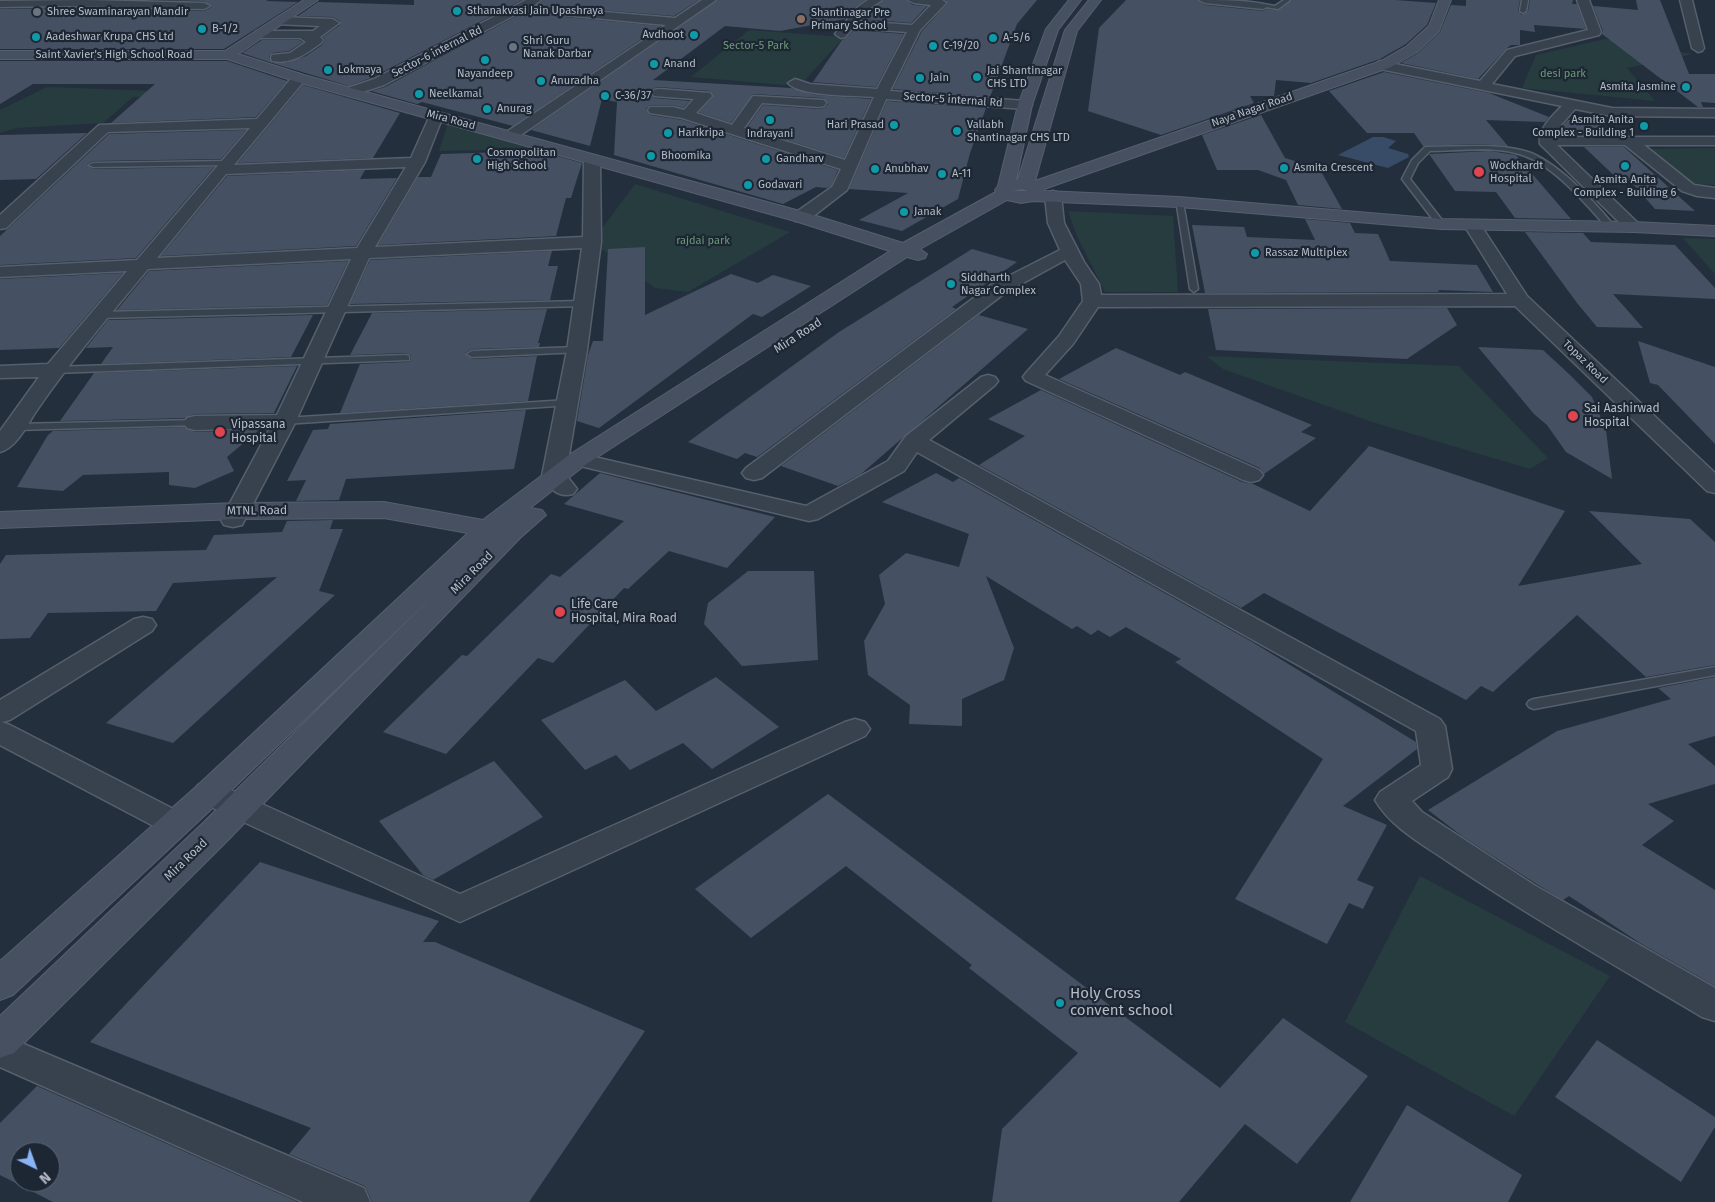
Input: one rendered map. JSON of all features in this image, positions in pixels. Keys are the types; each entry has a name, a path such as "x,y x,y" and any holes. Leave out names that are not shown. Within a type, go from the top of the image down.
{"street":[{"path":"228,55 312,0"},
{"name":"Sector-6 internal Rd","path":"350,92 379,82 535,0"},
{"path":"510,136 710,0"},
{"path":"839,36 863,8 876,0"},
{"name":"Sector-5 internal Rd","path":"801,217 839,190 882,94 915,29 940,3 914,0"},
{"path":"1020,191 1025,105 1052,29 1075,0"},
{"path":"1020,191 1070,30 1096,0"},
{"path":"1205,0 1264,6"},
{"name":"Naya Nagar Road","path":"1020,191 1380,66 1412,49 1434,28 1445,0"},
{"path":"1483,86 1510,53 1595,32 1583,0"},
{"path":"1686,0 1698,48"},
{"path":"0,4 68,2 204,6"},
{"path":"522,8 677,22"},
{"path":"257,36 313,35 318,34 333,23 279,21"},
{"path":"849,24 915,29"},
{"path":"257,36 317,40 293,56 277,58"},
{"name":"Saint Xavier's High School Road","path":"0,55 228,55"},
{"name":"Mira Road","path":"228,55 299,78 801,217 914,253"},
{"path":"1380,66 1612,112 1715,113"},
{"path":"0,445 15,427 54,370 299,78"},
{"name":"Sector-5 internal Rd","path":"797,102 801,85 882,94 1025,105"},
{"path":"659,93 705,96 688,116"},
{"path":"735,131 758,99 819,103"},
{"path":"1546,141 1548,132 1571,105"},
{"path":"655,110 673,111 850,167"},
{"path":"235,516 285,421 362,254 416,162 436,116"},
{"path":"1700,122 1715,132"},
{"path":"0,224 104,128 262,123"},
{"path":"1546,141 1715,141"},
{"path":"1546,141 1634,227"},
{"path":"1629,141 1688,188 1697,191 1715,192"},
{"path":"560,482 568,403 592,242 592,159"},
{"path":"224,167 416,162"},
{"path":"1020,191 1053,196 1179,202 1441,224 1634,227 1715,231"},
{"name":"Mira Road","path":"0,984 174,823 494,536 560,482 588,462 914,253 1020,191"},
{"path":"1053,196 1056,223 1075,263 1090,284 1092,301 1066,340 1033,377 1251,475"},
{"name":"Topaz Road","path":"1472,225 1520,300 1715,486"},
{"path":"0,272 592,242"},
{"path":"754,474 998,289 1070,252"},
{"path":"1092,301 1520,300"},
{"path":"0,372 54,370"},
{"path":"588,462 808,514 896,466 914,440 988,381"},
{"path":"195,423 285,421"},
{"path":"914,440 1430,726 1437,769 1391,800 1411,820 1522,894 1715,1006"},
{"name":"MTNL Road","path":"0,520 235,516 362,519 494,536"},
{"name":"MTNL Road","path":"0,529 235,516"},
{"name":"Mira Road","path":"0,1041 240,806 494,536"},
{"path":"0,713 143,625"},
{"path":"209,793 460,910 855,729"},
{"path":"0,732 174,823"},
{"path":"0,1050 349,1202"}],"lane":[{"path":"1264,6 1276,8 1287,0"},
{"path":"1522,11 1525,0"},
{"path":"1441,224 1406,179 1415,162 1428,149 1504,150 1530,154 1554,171 1611,227"},
{"path":"93,165 224,167"},
{"path":"1179,202 1194,289"},
{"path":"100,315 582,304"},
{"path":"472,354 577,350"},
{"path":"54,370 406,358"},
{"path":"285,421 568,403"},
{"path":"15,427 195,423"},
{"path":"1534,704 1715,671"}],"green space":[{"name":"Sector-5 Park","path":"749,30 844,37 805,80 785,85 691,77"},
{"name":"desi park","path":"1605,39 1693,54 1627,68 1655,101 1522,88 1536,55"},
{"path":"47,87 267,95 133,97 103,123 17,128 0,133 0,110"},
{"path":"448,123 532,149 439,151"},
{"path":"1715,148 1715,185 1686,183 1644,149"},
{"name":"rajdai park","path":"635,184 790,232 688,292 655,288 592,242"},
{"path":"1068,211 1173,216 1178,292 1105,292 1077,236"},
{"path":"1683,238 1715,239 1715,274"},
{"path":"1206,356 1459,366 1548,458 1530,469 1372,422 1223,369"},
{"path":"1420,876 1610,976 1514,1116 1345,1022"}],"water":[{"path":"1373,137 1383,137 1396,141 1388,148 1408,154 1409,157 1388,168 1338,155"}],"building":[{"path":"159,0 268,0 266,1 298,2 224,49 0,49 0,9 65,8 204,11 212,7 204,1"},
{"path":"414,0 522,0 373,77 349,86 272,63 287,63 306,56 322,45 325,40 323,37 340,25 340,21 333,17 298,16 318,2 414,5"},
{"path":"543,0 699,0 674,16 538,5"},
{"path":"718,0 865,0 845,19 780,31 725,26 653,80 791,88 815,95 871,99 844,158 747,127 763,105 819,109 824,108 828,104 824,98 753,94 731,123 699,112 713,97 710,91 659,87 654,88 650,92 654,98 690,101 683,108 673,105 650,105 646,109 650,115 682,120 838,170 831,186 827,188 816,187 783,204 614,155 617,102 602,99 590,146 531,130"},
{"path":"884,0 906,0 913,5 927,6 911,23 862,19 868,11"},
{"path":"945,0 1037,0 1017,24 990,97 893,89 922,31 947,4"},
{"path":"1126,0 1197,0 1205,5 1263,11 1267,9 1279,10 1292,0 1395,0 1436,3 1427,25 1406,44 1380,59 1311,83 1276,80 1274,96 1250,96 1254,103 1161,135 1088,111 1099,28"},
{"path":"1466,0 1520,0 1518,11 1522,15 1528,11 1530,0 1573,0 1572,4 1577,4 1586,29 1534,25 1535,32 1520,30 1520,45 1511,45 1506,49 1478,79 1401,63 1418,53 1440,32 1451,5 1466,6"},
{"path":"1636,0 1660,0 1689,74 1715,74 1715,103 1701,102 1703,107 1698,107 1602,34 1603,31 1593,6 1638,10"},
{"path":"522,13 661,26 513,126 422,102 417,104 371,91 385,87"},
{"path":"854,30 904,34 876,87 813,82 842,40"},
{"path":"262,40 299,40 303,42 289,51 272,53 269,57 272,63 242,53"},
{"path":"0,61 227,61 287,81 256,117 111,123 155,84 33,84 0,104"},
{"path":"1384,72 1489,93 1549,117 1545,122 1486,120 1508,146 1478,144 1423,146 1414,133 1367,133 1329,91"},
{"path":"303,85 400,113 373,158 238,163"},
{"path":"887,101 986,108 970,153 958,199 902,231 859,220 908,193 849,189"},
{"path":"1261,115 1285,158 1311,166 1318,166 1342,209 1298,205 1286,180 1258,170 1217,170 1202,135"},
{"path":"1568,120 1594,120 1611,135 1572,135 1562,126"},
{"path":"246,130 221,159 93,161 87,164 93,169 214,167 136,258 0,265 0,236 109,134"},
{"path":"87,133 36,179 0,180 0,135"},
{"name":"Asmita Anita Complex - Building 6","path":"1584,147 1624,147 1695,211 1655,209 1633,184 1623,184"},
{"path":"539,151 582,163 571,198 566,198 556,236 378,245 418,177 431,177 441,154"},
{"path":"1490,151 1516,155 1571,219 1515,218 1496,192 1455,191 1429,154"},
{"path":"365,170 360,179 397,178 356,246 161,256 227,176"},
{"name":"Rassaz Multiplex","path":"1305,219 1350,223 1355,233 1378,234 1390,261 1477,265 1493,292 1438,290 1439,292 1205,293 1192,225 1244,227 1247,237 1315,240"},
{"path":"1525,232 1583,233 1591,242 1675,245 1715,288 1715,299 1613,294 1643,328 1597,327"},
{"path":"645,247 645,315 731,274 758,283 773,275 811,286 762,317 753,314 599,428 577,421 588,355 593,341 603,341 608,249"},
{"path":"972,249 1017,262 952,307 956,309 757,457 745,453 737,459 688,442 839,332"},
{"path":"552,251 548,266 558,266 550,300 350,304 370,260"},
{"path":"348,261 327,305 117,310 149,271"},
{"path":"123,273 59,348 0,350 0,279"},
{"path":"1447,308 1457,325 1407,359 1216,350 1208,309"},
{"path":"547,309 538,343 540,343 539,347 472,349 465,353 472,359 537,356 528,401 340,413 360,364 409,362 411,360 411,355 406,353 350,355 372,313"},
{"path":"313,315 291,357 101,364 113,347 86,348 108,320"},
{"path":"979,315 1028,329 861,474 838,486 781,466"},
{"path":"1638,341 1715,367 1715,444 1658,385 1650,383"},
{"path":"1478,347 1543,350 1569,374 1592,397 1606,430 1612,479 1566,452 1547,425 1534,414"},
{"path":"1116,348 1180,375 1185,372 1312,425 1301,432 1316,438 1264,474 1260,468 1059,379"},
{"path":"297,366 274,413 195,414 185,418 60,421 94,373"},
{"path":"1041,390 1310,511 1369,446 1565,511 1518,586 1642,564 1589,511 1690,519 1715,542 1715,665 1646,677 1577,615 1493,692 1481,686 1466,700 1264,593 1241,608 979,465 1025,436 988,419"},
{"path":"526,410 514,469 346,479 339,500 296,501 306,480 287,481 313,430 328,429 330,424"},
{"path":"184,427 195,432 259,430 227,457 234,471 195,488 169,485 169,472 83,475 63,491 17,487 48,435 53,431"},
{"path":"600,473 775,517 727,568 669,551 628,589 624,588 553,663 538,658 446,754 383,732 462,655 467,656 551,574 560,577 624,521 564,504"},
{"path":"936,473 953,482 959,478 1254,643 1416,742 1417,749 1343,806 1387,825 1357,880 1374,887 1363,909 1349,903 1327,944 1235,899 1323,759 1175,662 1181,659 1126,627 1110,637 1098,630 1091,635 1077,626 1072,629 986,576 1014,648 1004,680 962,699 962,726 909,724 910,705 868,675 864,641 885,604 879,575 906,553 959,567 969,534 882,502"},
{"path":"333,520 330,529 343,529 319,591 335,595 173,743 106,723 277,577 173,583 156,611 48,613 30,638 0,639 0,564 6,555 206,550 214,535 282,532 287,521"},
{"path":"748,571 814,571 818,660 742,666 704,624 708,603"},
{"path":"716,677 779,727 712,769 683,743 630,770 616,755 585,770 541,720 625,680 656,711"},
{"path":"1715,677 1715,736 1688,744 1715,766 1715,784 1648,804 1674,821 1642,845 1715,890 1715,986 1640,943 1569,896 1563,900 1535,883 1462,836 1428,810 1557,731 1671,699 1658,688"},
{"path":"494,761 543,817 433,880 423,875 379,821"},
{"name":"Holy Cross convent school","path":"828,794 1220,1088 1283,1018 1368,1076 1297,1164 1245,1124 1179,1202 992,1202 1002,1129 1078,1053 969,968 972,965 846,866 751,938 695,889"},
{"path":"260,862 439,921 423,942 435,942 645,1031 529,1202 372,1202 365,1186 289,1154 311,1128 90,1042"},
{"path":"1597,1040 1715,1117 1715,1127 1681,1182 1555,1097"},
{"path":"37,1086 298,1202 53,1202 33,1192 60,1192 60,1142 10,1142 10,1180 0,1175 0,1123"},
{"path":"1407,1105 1522,1175 1508,1202 1350,1202"}],"place":[{"name":"Sthanakvasi Jain Upashraya","path":"457,11"},
{"name":"Shree Swaminarayan Mandir","path":"37,12"},
{"name":"Shantinagar Pre Primary School","path":"801,19"},
{"name":"B-1/2","path":"202,29"},
{"name":"Avdhoot","path":"694,35"},
{"name":"Aadeshwar Krupa CHS Ltd","path":"36,37"},
{"name":"A-5/6","path":"993,38"},
{"name":"C-19/20","path":"933,46"},
{"name":"Shri Guru Nanak Darbar","path":"513,47"},
{"name":"Nayandeep","path":"485,60"},
{"name":"Anand","path":"654,64"},
{"name":"Lokmaya","path":"328,70"},
{"name":"Jai Shantinagar CHS LTD","path":"977,77"},
{"name":"Jain","path":"920,78"},
{"name":"Anuradha","path":"541,81"},
{"name":"Asmita Jasmine","path":"1686,87"},
{"name":"Neelkamal","path":"419,94"},
{"name":"C-36/37","path":"605,96"},
{"name":"Anurag","path":"487,109"},
{"name":"Indrayani","path":"770,120"},
{"name":"Hari Prasad","path":"894,125"},
{"name":"Asmita Anita Complex - Building 1","path":"1644,126"},
{"name":"Vallabh Shantinagar CHS LTD","path":"957,131"},
{"name":"Harikripa","path":"668,133"},
{"name":"Bhoomika","path":"651,156"},
{"name":"Cosmopolitan High School","path":"477,159"},
{"name":"Gandharv","path":"766,159"},
{"name":"Asmita Anita Complex - Building 6","path":"1625,166"},
{"name":"Asmita Crescent","path":"1284,168"},
{"name":"Anubhav","path":"875,169"},
{"name":"Wockhardt Hospital","path":"1479,172"},
{"name":"A-11","path":"942,174"},
{"name":"Godavari","path":"748,185"},
{"name":"Janak","path":"904,212"},
{"name":"Rassaz Multiplex","path":"1255,253"},
{"name":"Siddharth Nagar Complex","path":"951,284"},
{"name":"Sai Aashirwad Hospital","path":"1573,416"},
{"name":"Vipassana Hospital","path":"220,432"},
{"name":"Life Care Hospital, Mira Road","path":"560,612"},
{"name":"Holy Cross convent school","path":"1060,1003"}]}
